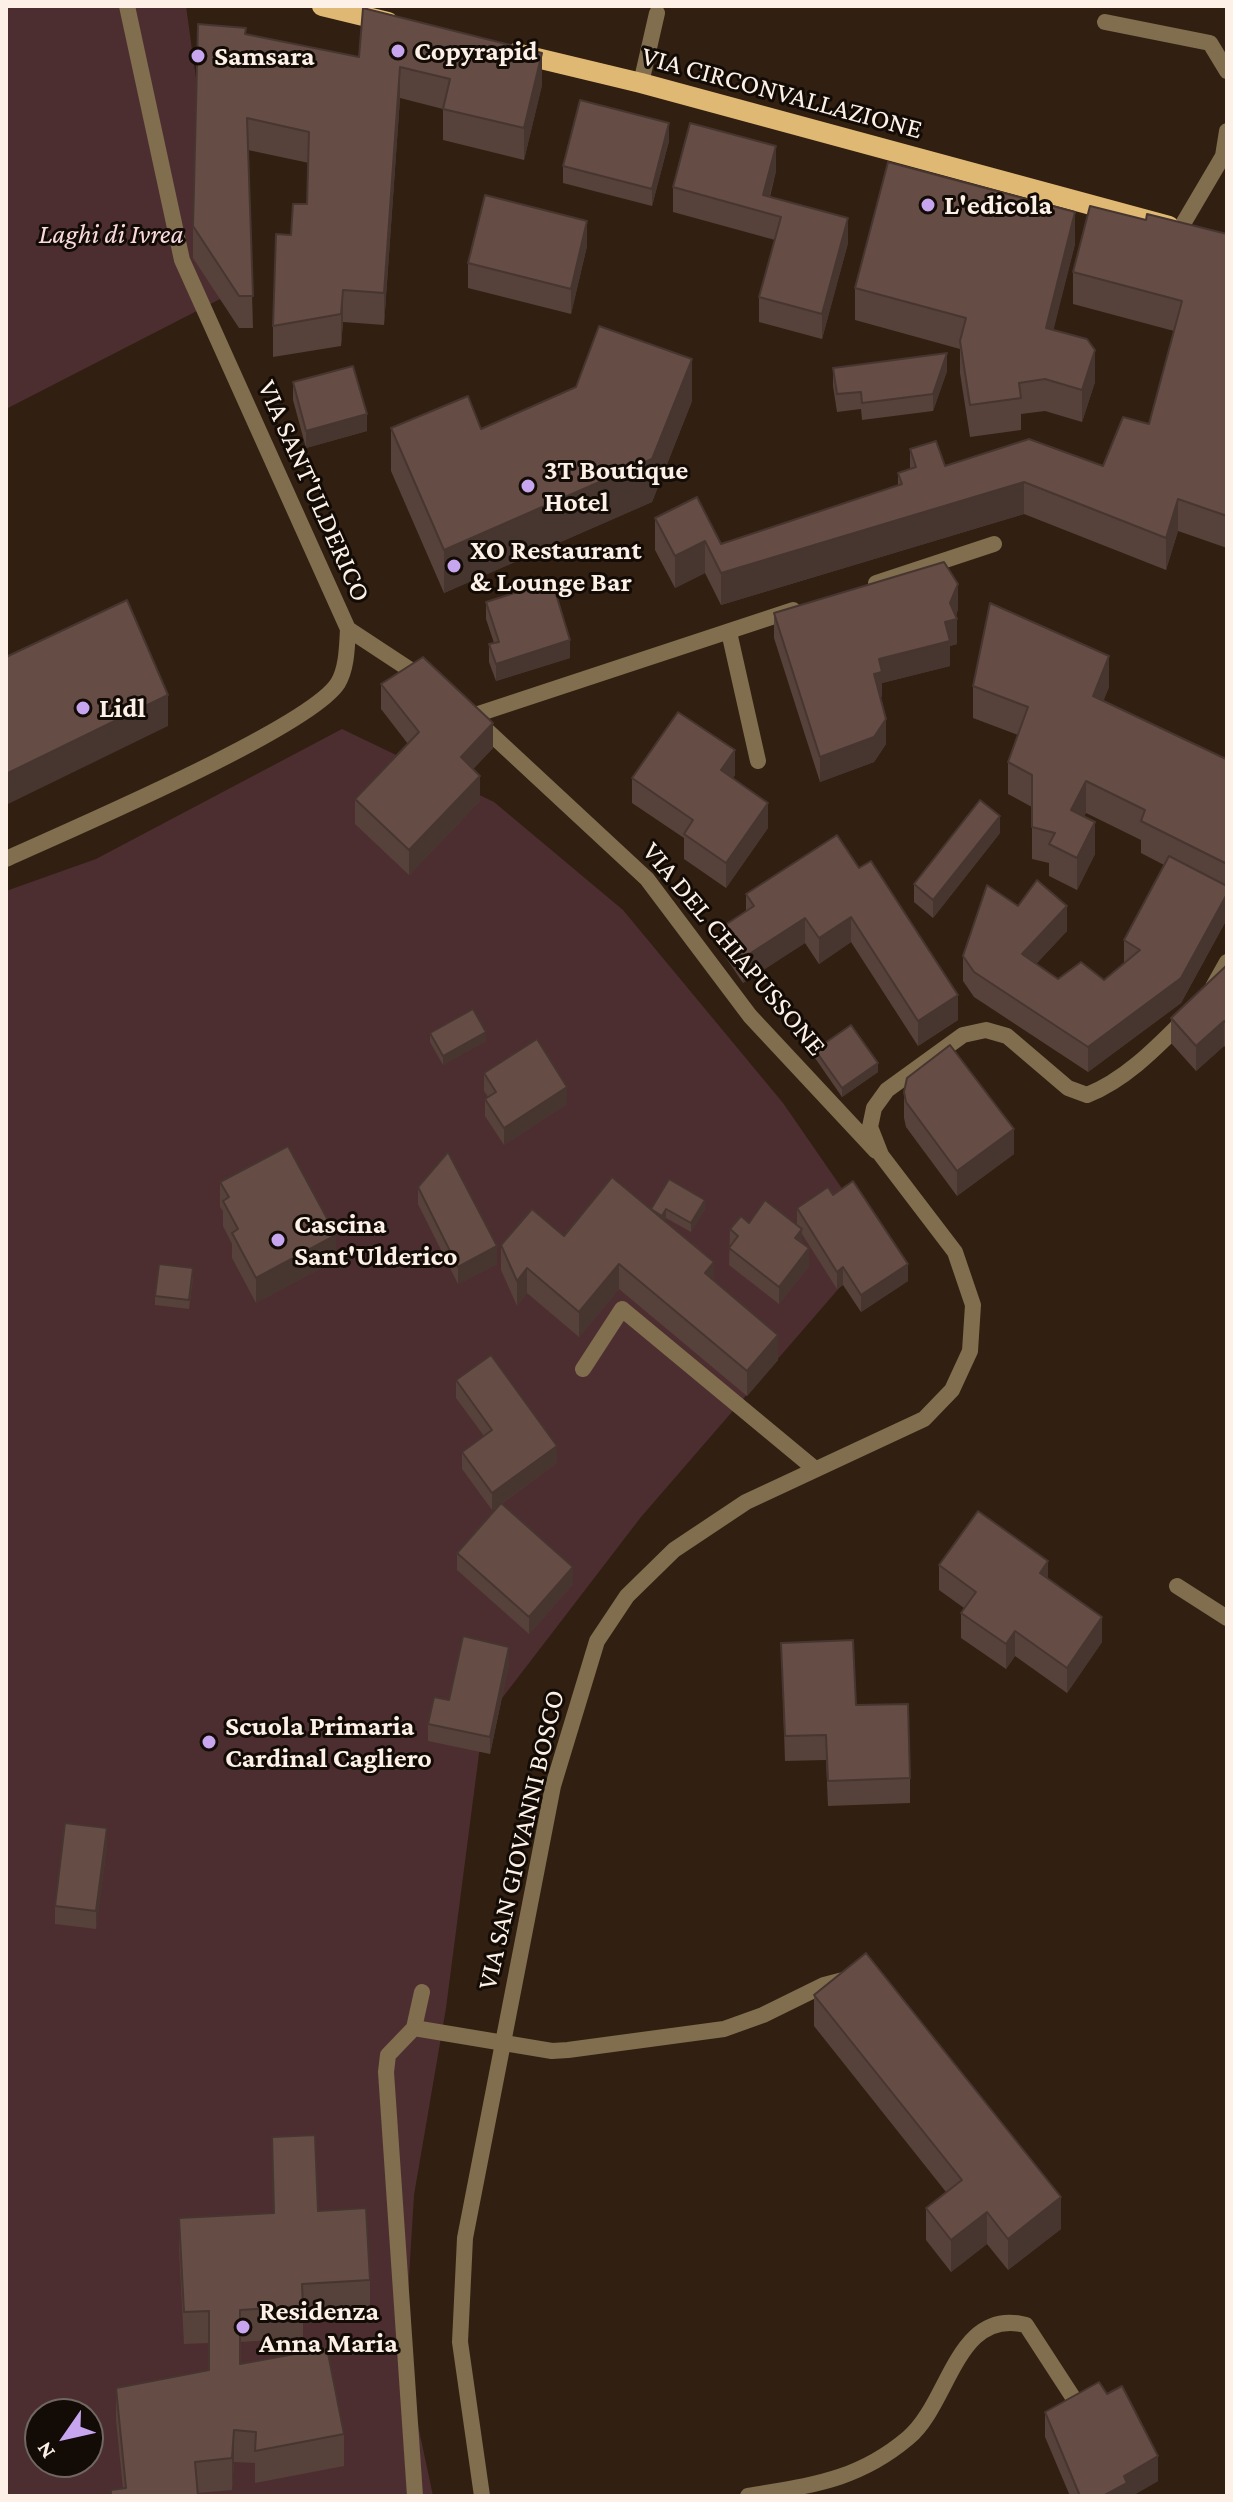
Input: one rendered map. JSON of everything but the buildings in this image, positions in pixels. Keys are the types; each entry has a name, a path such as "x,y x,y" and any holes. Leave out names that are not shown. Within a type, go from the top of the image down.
{"main road":[{"path":"322,6 413,28"},
{"name":"VIA CIRCONVALLAZIONE","path":"489,47 641,83 1204,235"}],"street":[{"name":"VIA SANT'ULDERICO","path":"6,859 258,739 292,719 338,682 348,629 182,260 127,6"},
{"path":"641,83 657,13"},
{"path":"1105,22 1210,43 1227,71"},
{"path":"1180,229 1223,156 1227,131"},
{"path":"861,588 994,544"},
{"name":"VIA DEL CHIAPUSSONE","path":"802,607 466,711 647,879 750,1016 881,1155"},
{"path":"348,629 436,687"},
{"path":"729,632 758,761"},
{"name":"VIA SAN GIOVANNI BOSCO","path":"482,2496 465,2395 460,2342 460,2288 472,2191 553,1786 597,1641 627,1596 674,1550 746,1502 924,1419 952,1390 970,1351 973,1305 955,1252 881,1155 870,1127 874,1108 887,1090 963,1035 986,1030 1007,1036 1068,1088 1087,1095 1101,1090 1147,1057 1202,1002 1227,962"},
{"path":"583,1369 622,1309 815,1469"},
{"path":"1177,1586 1227,1618"},
{"path":"414,2028 552,2051 724,2029 763,2015 824,1985 853,1977"},
{"path":"415,2496 386,2072 388,2055 414,2028 422,1992"},
{"path":"748,2496 840,2479 872,2464 921,2426 962,2352 982,2330 1005,2320 1026,2325 1076,2402"}],"green space":[{"name":"Laghi di Ivrea","path":"6,6 186,6 226,296 6,409"},
{"path":"342,729 494,802 623,910 783,1103 879,1242 641,1517 483,1723 446,2008 414,2195 404,2359 433,2496 6,2496 6,891 96,859"}],"place":[{"name":"Copyrapid","path":"398,51"},
{"name":"Samsara","path":"198,56"},
{"name":"L'edicola","path":"928,205"},
{"name":"3T Boutique Hotel","path":"528,486"},
{"name":"XO Restaurant & Lounge Bar","path":"454,566"},
{"name":"Lidl","path":"83,708"},
{"name":"Cascina Sant'Ulderico","path":"278,1240"},
{"name":"Scuola Primaria Cardinal Cagliero","path":"209,1742"},
{"name":"Residenza Anna Maria","path":"243,2327"}]}
